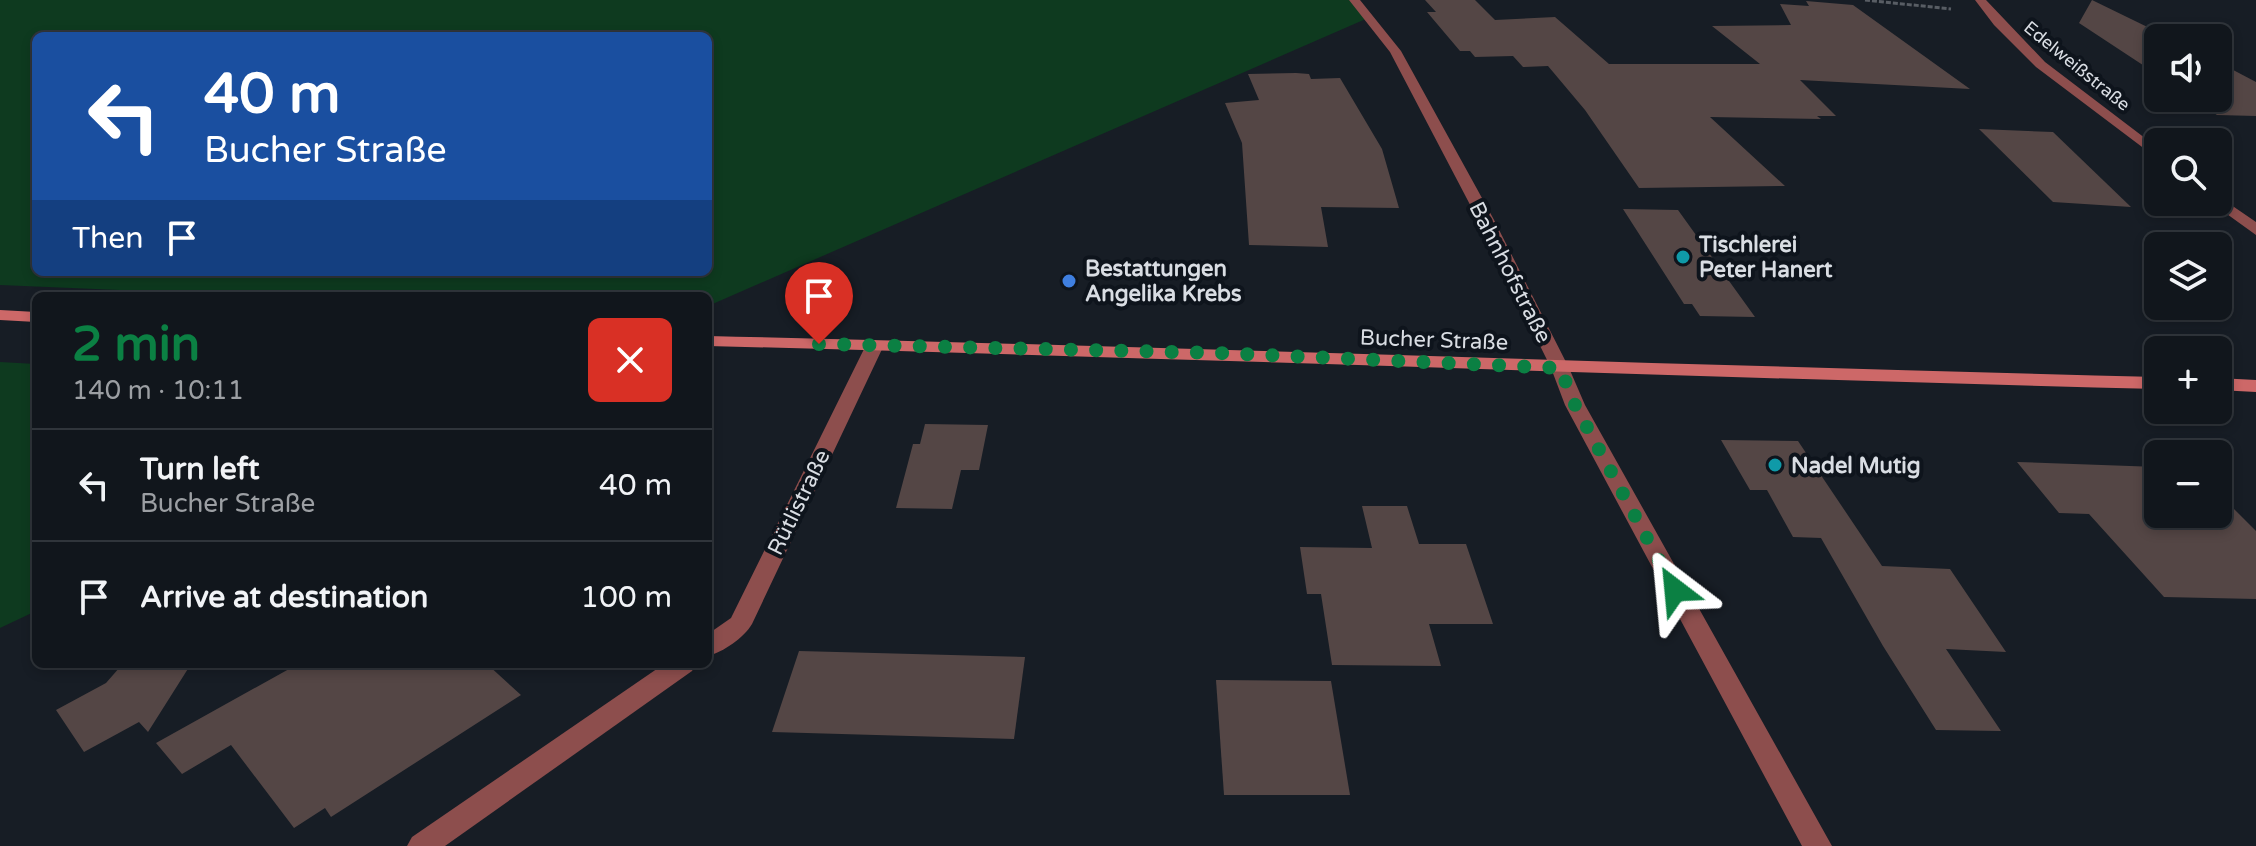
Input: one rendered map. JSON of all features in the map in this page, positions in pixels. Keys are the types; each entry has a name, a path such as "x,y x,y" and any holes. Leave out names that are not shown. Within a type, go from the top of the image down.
{"main road":[{"path":"0,315 32,317"},
{"name":"Bucher Straße","path":"712,341 1219,353 1560,368 2144,383"},
{"path":"2232,385 2256,386"}],"street":[{"name":"Bahnhofstraße","path":"1354,0 1395,51 1485,218 1615,481 1817,846"},
{"name":"Edelweißstraße","path":"1980,0 2032,59 2144,144"},
{"path":"2232,212 2256,230"},
{"name":"Rütlistraße","path":"712,644 740,624 875,345"},
{"path":"422,846 677,668"}],"path":[{"path":"1865,0 1988,12"}],"green space":[{"path":"0,0 1351,0 1368,18 712,304 712,292 165,292 0,285"},
{"path":"0,362 32,364 32,613 0,628"}],"building":[{"path":"1425,0 1475,0 1495,20 1555,17 1609,64 1760,64 1712,26 1791,25 1780,4 1809,6 1806,1 1853,5 1970,89 1800,80 1836,116 1817,116 1821,119 1710,117 1785,186 1639,188 1585,110 1548,66 1523,67 1513,56 1475,57 1470,51 1460,51 1427,12 1436,12"},
{"path":"2092,0 2144,25 2144,66 2079,23"},
{"path":"2232,69 2256,82 2256,116 2217,115 2213,112 2232,112"},
{"path":"1248,74 1309,74 1311,79 1340,78 1382,149 1399,208 1321,207 1328,247 1249,245 1242,143 1225,103 1259,100"},
{"path":"1979,129 2053,132 2131,207 2053,202"},
{"name":"Tischlerei Peter Hanert","path":"1623,209 1678,210 1755,317 1700,316 1692,304 1684,304"},
{"path":"925,424 988,425 979,470 961,470 952,509 896,508 913,444 920,444"},
{"path":"1721,440 1798,441 1882,566 1950,569 2006,652 1946,649 2001,731 1936,730 1821,538 1793,537 1767,490 1750,490"},
{"path":"2017,462 2144,467 2144,528 2232,528 2232,507 2256,531 2256,599 2164,597 2089,514 2059,513"},
{"path":"1362,506 1407,506 1419,544 1466,544 1493,624 1429,624 1441,666 1332,665 1321,594 1307,594 1300,547 1372,548"},
{"path":"799,651 1025,657 1014,739 772,732"},
{"path":"119,668 188,668 148,732 139,722 84,752 56,710 106,683"},
{"path":"291,668 491,668 521,695 331,817 325,808 294,828 231,745 182,774 156,743"},
{"path":"1216,680 1331,681 1350,795 1224,795"}],"place":[{"name":"Tischlerei Peter Hanert","path":"1683,257"},
{"name":"Bestattungen Angelika Krebs","path":"1069,281"},
{"name":"Nadel Mutig","path":"1775,465"}],"route":[{"path":"819,344 1219,353 1560,368 1575,405 1675,590"}]}
